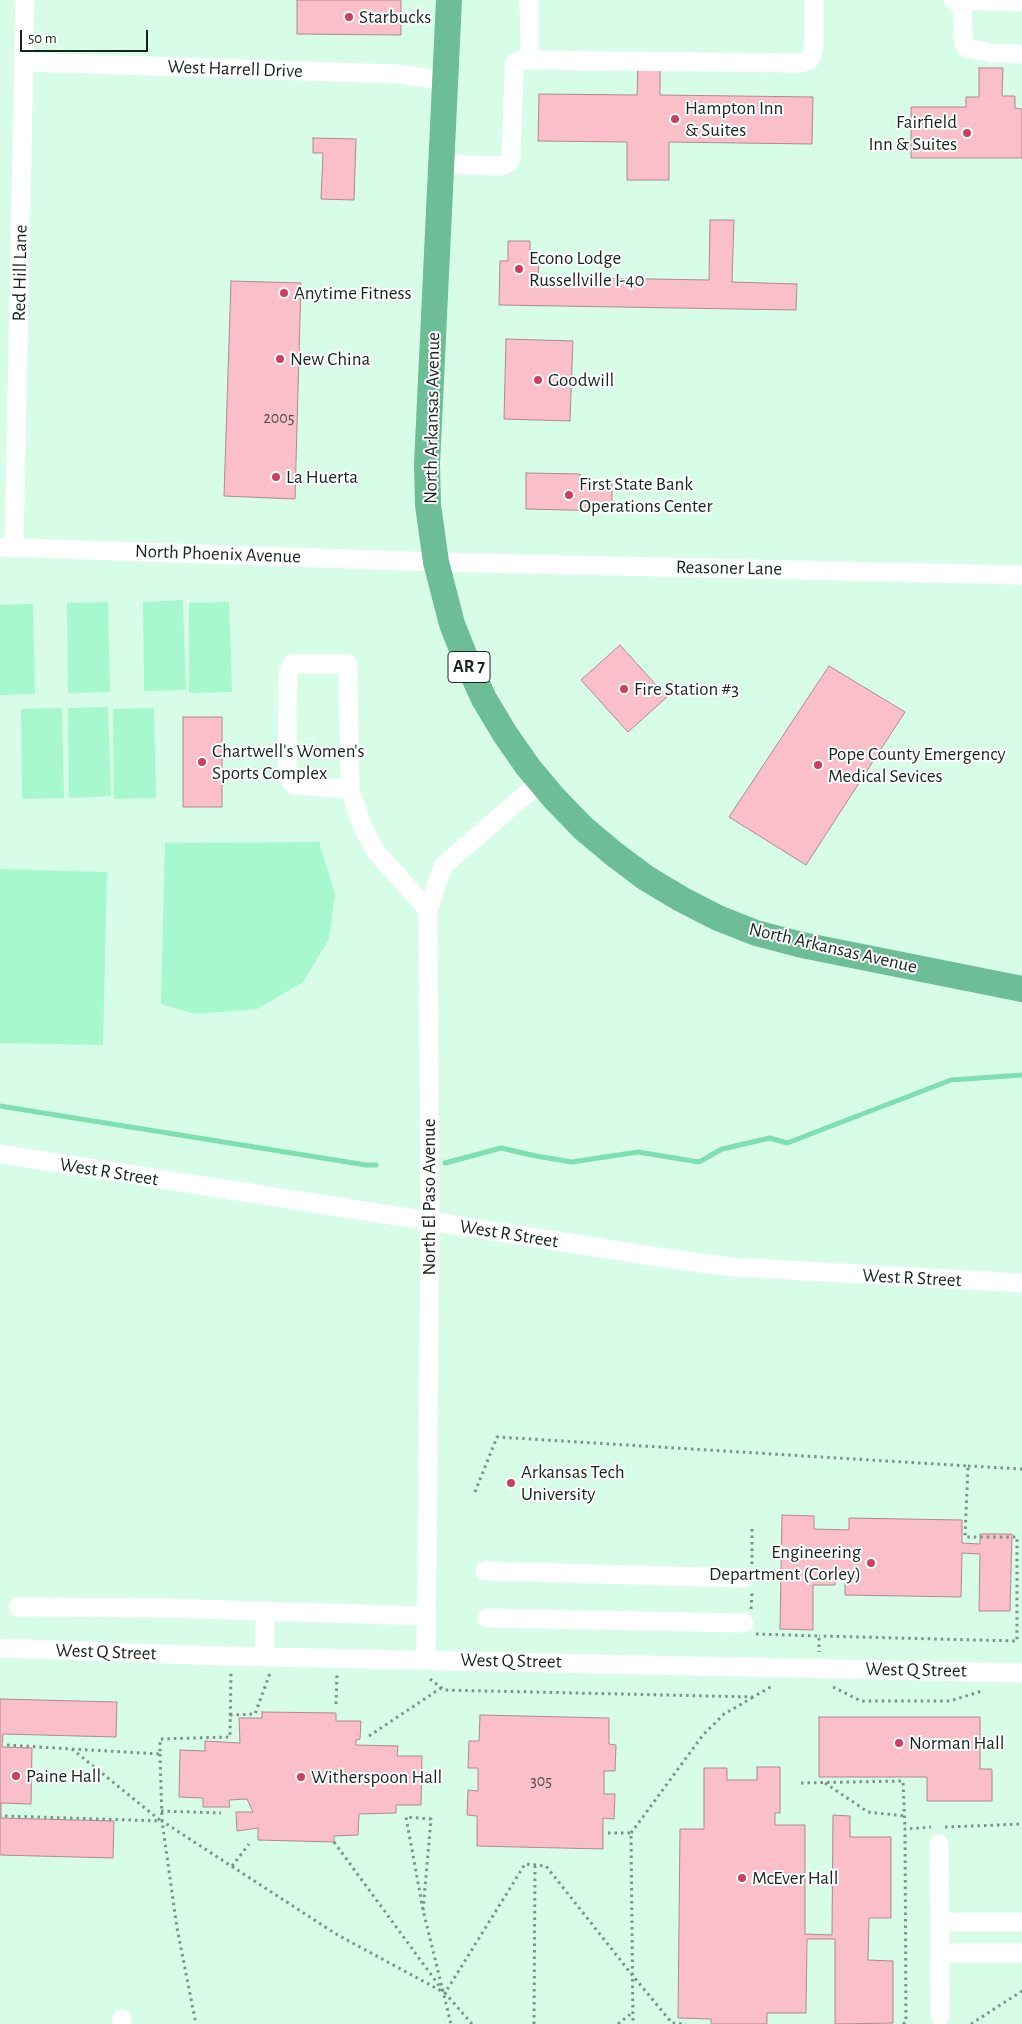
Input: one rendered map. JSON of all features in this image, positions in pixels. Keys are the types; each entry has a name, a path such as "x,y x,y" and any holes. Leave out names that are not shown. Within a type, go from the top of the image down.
{"highway":[{"name":"North Arkansas Avenue","path":"449,0 427,464 428,505 436,562 452,624 484,699 505,734 540,782 583,828 646,878 681,899 718,918 756,933 802,945 1022,989"}],"street":[{"name":"Red Hill Lane","path":"7,547 25,0"},
{"path":"530,0 530,61"},
{"path":"442,164 502,166 508,164 511,158 515,63 520,60 800,63 808,61 812,56 814,44 814,0"},
{"path":"952,0 1022,2"},
{"path":"962,0 963,37 967,48 992,53 1022,54"},
{"name":"West Harrell Drive","path":"24,62 398,74 446,81"},
{"name":"North Phoenix Avenue","path":"7,547 436,562"},
{"name":"Reasoner Lane","path":"436,562 1022,575"},
{"path":"350,789 294,785 286,775 288,673 292,664 348,664 350,789 363,828 377,852 428,910"},
{"name":"North El Paso Avenue","path":"426,1659 430,1222 428,910 444,866 540,782"},
{"name":"West R Street","path":"0,1154 430,1222 733,1267 1022,1283"},
{"path":"485,1571 743,1578"},
{"path":"18,1607 426,1616"},
{"path":"265,1611 268,1663"},
{"path":"487,1618 744,1623"},
{"name":"West Q Street","path":"0,1648 268,1663 426,1659 1022,1673"},
{"path":"939,1844 941,1922 940,2016"},
{"path":"941,1922 1022,1922"},
{"path":"940,1954 1022,1954"}],"path":[{"path":"475,1492 497,1437 1022,1469"},
{"path":"819,1636 1017,1641 1017,1537 965,1537 968,1466"},
{"path":"230,1715 255,1714 268,1663"},
{"path":"336,1704 337,1671"},
{"path":"828,1685 861,1701 950,1700 985,1690"},
{"path":"369,1736 441,1688"},
{"path":"633,2024 631,1833 703,1735 724,1714 753,1698"},
{"path":"7,1745 72,1749 162,1821 336,1934 445,1994"},
{"path":"160,1754 162,1821 177,1928 196,2024"},
{"path":"801,1783 903,1781 905,1828"},
{"path":"824,1782 868,1812 905,1816"},
{"path":"161,1811 221,1813"},
{"path":"6,1816 162,1821"},
{"path":"423,1910 430,1819 406,1817 423,1910 451,2024"},
{"path":"608,1833 631,1833"},
{"path":"334,1842 445,1994 472,2024"},
{"path":"232,1866 249,1844"},
{"path":"445,1994 525,1864 546,1866 672,2022 686,2024"},
{"path":"534,2024 536,1866"},
{"path":"971,2024 1022,1991"},
{"path":"618,2024 633,2011"}],"green space":[{"path":"183,600 186,690 144,691 143,602"},
{"path":"108,602 110,692 68,693 67,603"},
{"path":"229,602 232,692 189,693 189,603"},
{"path":"33,604 35,694 0,695 0,605"},
{"path":"108,707 111,796 69,798 68,708"},
{"path":"62,708 64,798 22,799 21,709"},
{"path":"154,708 156,798 114,799 113,709"},
{"path":"319,842 335,894 329,939 303,982 257,1009 195,1014 161,1004 165,843"},
{"path":"0,869 107,872 103,1045 0,1043"}],"building":[{"name":"Starbucks","path":"297,0 401,0 401,35 297,34"},
{"name":"Hampton Inn & Suites","path":"638,64 660,64 660,95 813,97 812,144 669,142 669,180 627,180 627,142 538,141 539,94 637,95"},
{"name":"Fairfield Inn & Suites","path":"979,68 1003,68 1002,96 1015,96 1015,108 1022,109 1022,158 911,158 911,107 966,107 966,97 979,97"},
{"path":"313,138 356,139 354,200 321,199 323,153 313,153"},
{"name":"Econo Lodge Russellville I-40","path":"710,220 734,220 732,282 797,284 796,310 499,305 500,261 508,261 508,241 530,241 530,261 539,261 538,277 709,280"},
{"path":"231,281 301,283 295,499 224,496"},
{"name":"Goodwill","path":"506,339 573,341 570,421 504,419"},
{"name":"First State Bank Operations Center","path":"526,473 580,474 580,481 612,481 612,511 526,509"},
{"name":"Fire Station #3","path":"620,645 667,697 628,732 581,680"},
{"name":"Pope County Emergency Medical Sevices","path":"829,666 905,712 806,865 729,817"},
{"name":"Chartwell's Women's Sports Complex","path":"183,717 222,717 222,807 183,807"},
{"name":"Engineering Department (Corley)","path":"782,1515 814,1516 814,1529 849,1530 849,1518 962,1520 962,1543 980,1544 980,1534 1012,1534 1010,1611 979,1611 980,1554 962,1553 961,1597 845,1595 845,1573 835,1573 835,1585 813,1585 813,1630 780,1629"},
{"name":"Paine Hall","path":"0,1699 117,1702 116,1737 3,1734 2,1747 32,1748 31,1804 1,1803 1,1818 114,1821 113,1858 0,1855"},
{"name":"Witherspoon Hall","path":"262,1712 336,1713 336,1721 361,1721 360,1739 356,1740 356,1745 398,1746 397,1756 422,1756 421,1805 396,1805 396,1813 359,1814 358,1835 334,1836 334,1842 258,1840 258,1828 237,1831 236,1812 253,1812 247,1799 229,1800 230,1807 203,1807 203,1798 179,1797 180,1750 205,1751 205,1741 240,1743 239,1718 262,1718"},
{"path":"480,1715 609,1718 609,1744 616,1745 615,1771 604,1771 604,1794 615,1794 614,1819 603,1818 603,1849 477,1846 477,1816 467,1815 468,1790 478,1791 478,1768 468,1768 469,1741 479,1741"},
{"name":"Norman Hall","path":"819,1717 980,1717 980,1769 992,1769 992,1801 927,1801 927,1777 819,1777"},
{"name":"McEver Hall","path":"757,1767 780,1767 780,1813 775,1813 775,1825 805,1825 805,1934 832,1935 833,1815 850,1816 850,1837 891,1837 891,1918 869,1918 868,1960 893,1961 893,2023 835,2024 835,1939 807,1939 806,2013 767,2013 767,2024 711,2024 711,2019 678,2018 680,1829 704,1829 704,1768 727,1768 727,1780 757,1780"}],"waterway":[{"path":"445,1163 501,1148 572,1162 638,1152 699,1162 722,1149 770,1138 787,1143 951,1080 1022,1075"},
{"path":"0,1106 366,1165 376,1165"}],"place":[{"name":"Starbucks","path":"349,17"},
{"name":"Hampton Inn & Suites","path":"675,119"},
{"name":"Fairfield Inn & Suites","path":"967,133"},
{"name":"Econo Lodge Russellville I-40","path":"519,269"},
{"name":"Anytime Fitness","path":"284,293"},
{"name":"New China","path":"280,359"},
{"name":"Goodwill","path":"538,380"},
{"name":"La Huerta","path":"276,477"},
{"name":"First State Bank Operations Center","path":"569,495"},
{"name":"Fire Station #3","path":"624,689"},
{"name":"Chartwell's Women's Sports Complex","path":"202,762"},
{"name":"Pope County Emergency Medical Sevices","path":"818,765"},
{"name":"Arkansas Tech University","path":"511,1483"},
{"name":"Engineering Department (Corley)","path":"871,1563"},
{"name":"Norman Hall","path":"899,1743"},
{"name":"Paine Hall","path":"16,1776"},
{"name":"Witherspoon Hall","path":"301,1777"},
{"name":"McEver Hall","path":"742,1878"}]}
